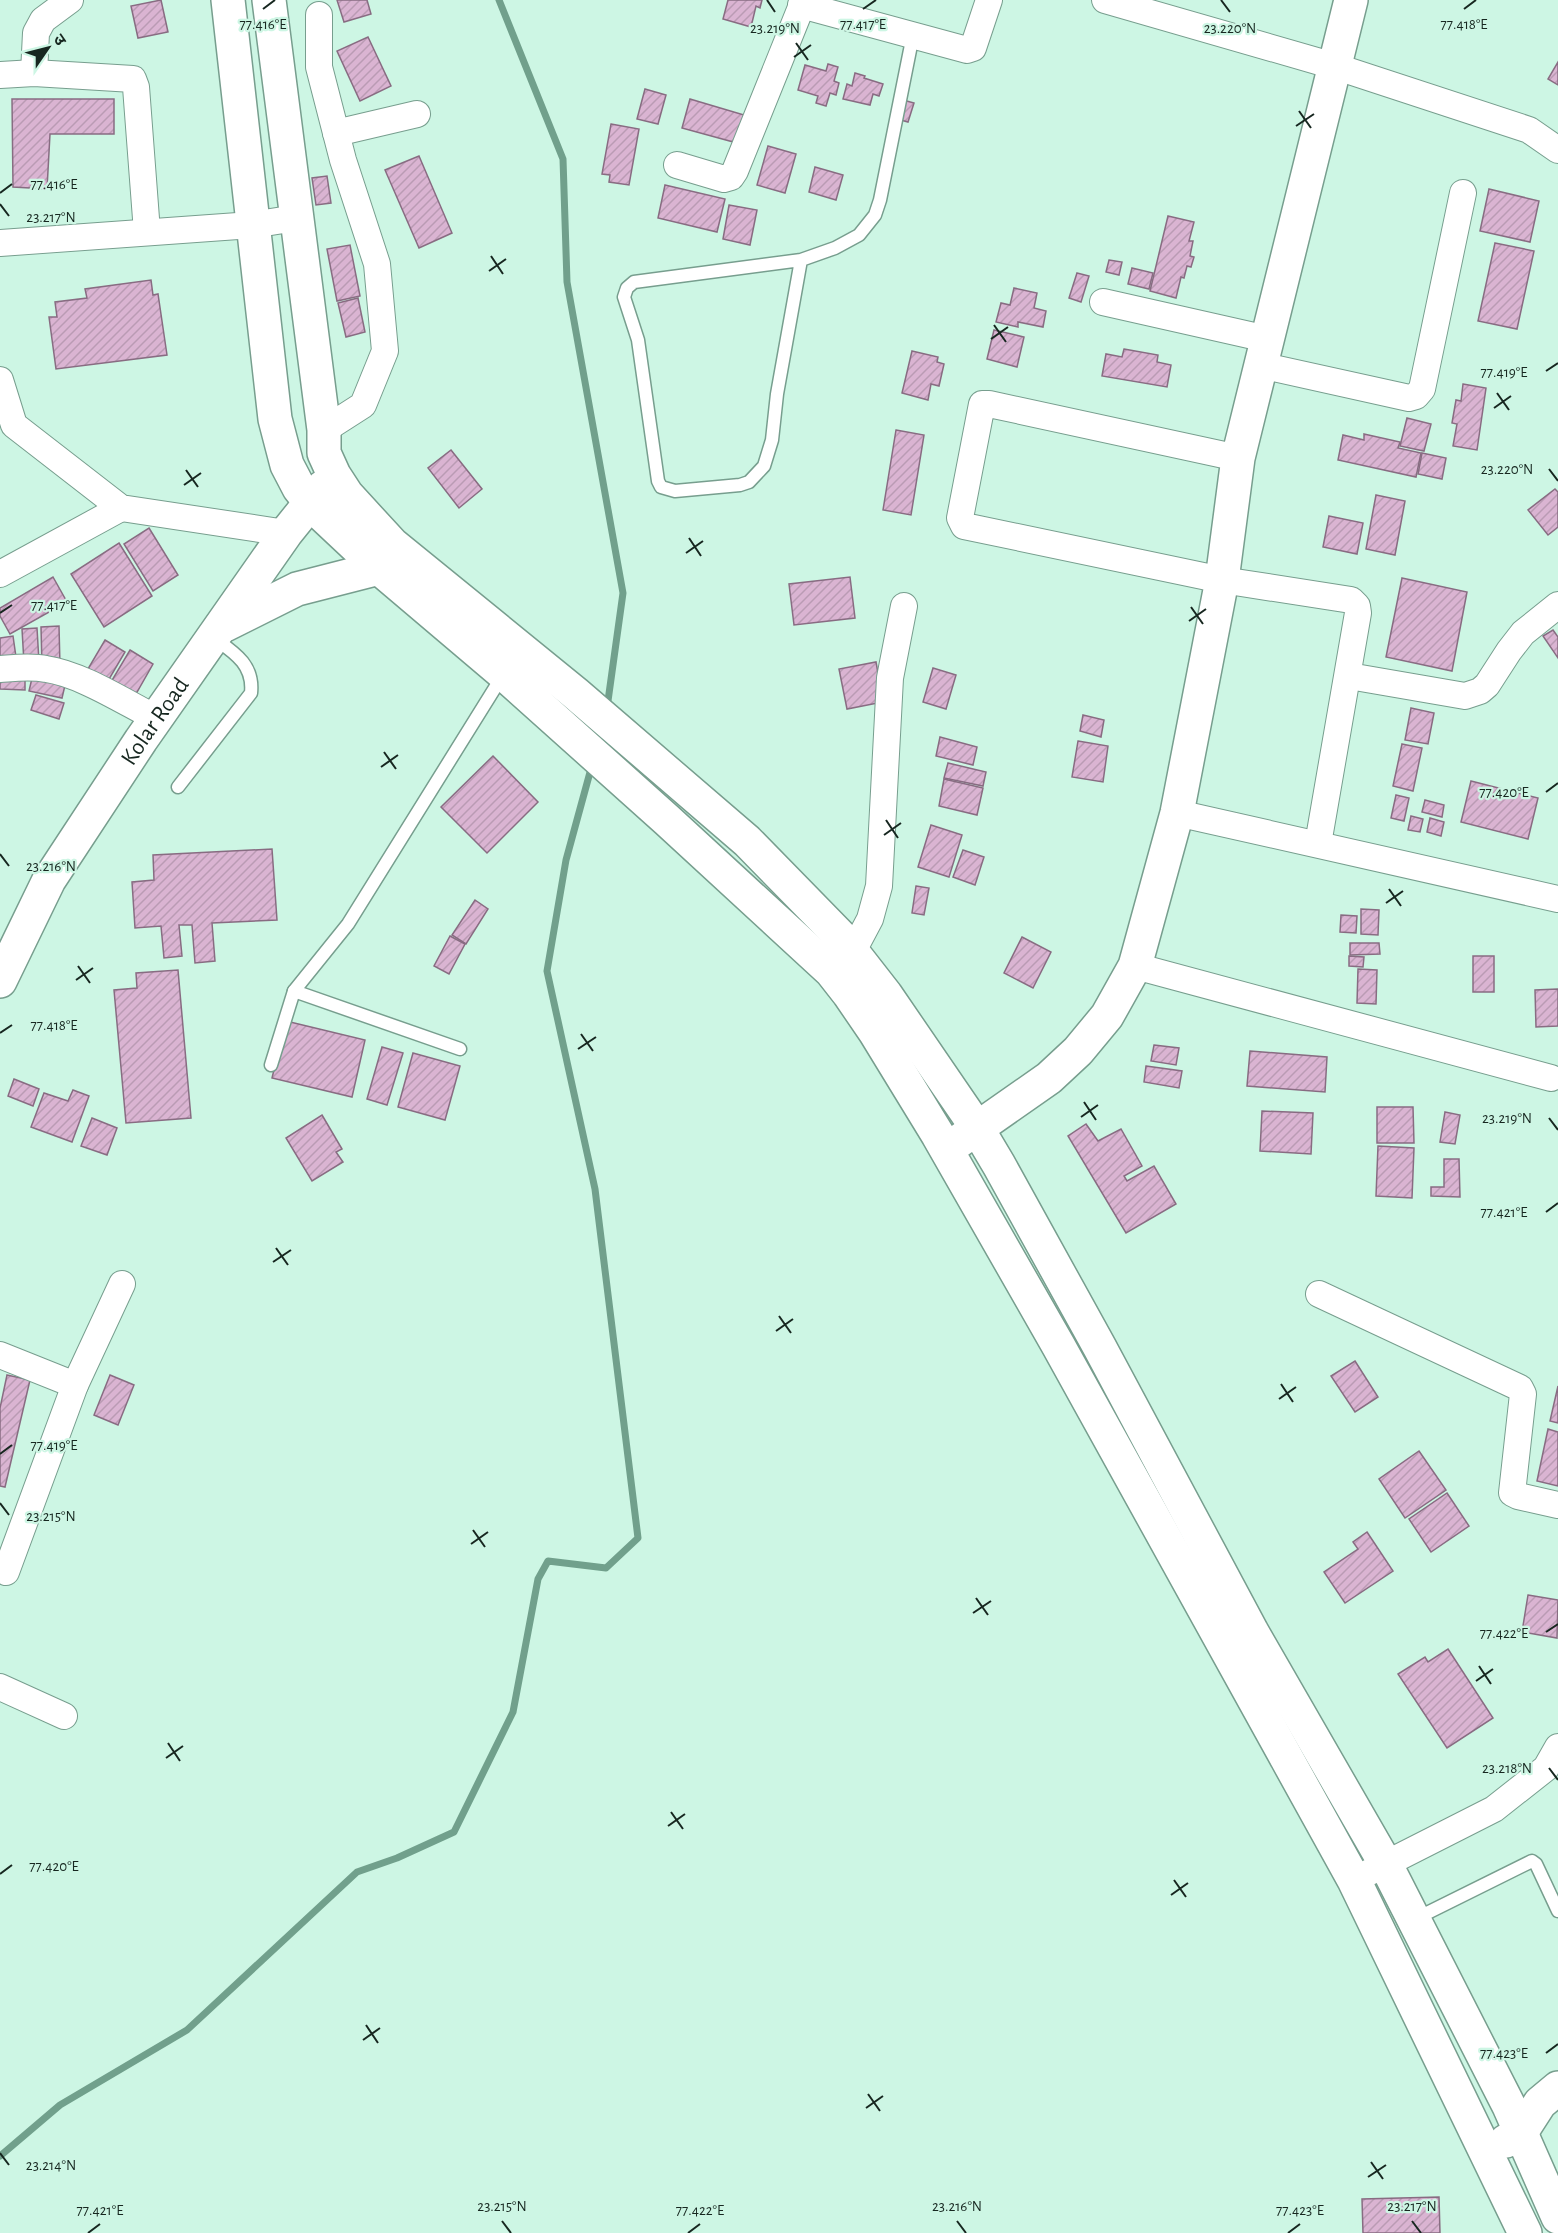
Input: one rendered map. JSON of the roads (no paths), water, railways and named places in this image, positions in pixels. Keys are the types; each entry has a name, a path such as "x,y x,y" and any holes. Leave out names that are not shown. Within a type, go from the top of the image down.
{"main road":[{"path":"228,0 275,419 288,465 299,488 310,502 379,568 504,674 667,819 831,971 849,994 875,1032 946,1149 1058,1345 1354,1880 1526,2233"},
{"path":"269,0 324,430 324,453 334,475 347,495 392,543 575,693 747,841 819,913 853,951 886,995 977,1128 1099,1346 1252,1632 1415,1919 1532,2108 1558,2217"},
{"path":"946,1149 1049,1078 1078,1051 1107,1016 1135,966 1177,813 1222,580 1238,458 1351,0"},
{"name":"Kolar Road","path":"2,969 48,880 156,718 286,533 334,475"},
{"path":"216,633 297,589 379,568"},
{"path":"1480,2138 1532,2108"}],"street":[{"path":"34,73 36,33 43,20 70,0"},
{"path":"676,165 724,179 730,177 735,171 802,2 967,51 973,48 989,0"},
{"path":"1121,2 1334,66 1529,130 1558,150"},
{"path":"319,15 319,67 336,133 377,264 385,351 363,405 324,430"},
{"path":"0,75 34,73 133,79 136,87 147,232"},
{"path":"336,133 417,114"},
{"path":"1103,302 1409,398 1416,396 1422,389 1463,193"},
{"path":"0,243 252,225 296,218"},
{"path":"0,380 7,429 121,508 286,533"},
{"path":"1238,458 982,404 960,518 964,526 1222,580 1352,600 1357,606 1358,614 1318,844"},
{"path":"0,574 121,508"},
{"path":"1349,676 1466,696 1473,694 1487,685 1523,633 1558,604"},
{"path":"853,951 870,919 879,886 890,678 904,606"},
{"path":"0,669 29,667 48,669 87,683 156,718"},
{"path":"1177,813 1558,899"},
{"path":"1135,966 1551,1078"},
{"path":"6,1572 75,1385 122,1284"},
{"path":"1319,1294 1520,1388 1523,1394 1512,1493 1558,1505"},
{"path":"0,1355 75,1385"},
{"path":"0,1686 64,1716"},
{"path":"1354,1880 1494,1809 1546,1768 1558,1747"}],"lane":[{"path":"801,260 777,394 772,440 764,466 748,482 740,485 675,491 661,487 658,481 635,328 624,297 627,288 634,282 801,260 835,248 859,236 875,215 880,200 913,35"},
{"path":"178,787 251,693 252,681 248,668 216,633"},
{"path":"271,1065 294,991 348,924 504,674"},
{"path":"294,991 460,1049"},
{"path":"1415,1919 1532,1862 1536,1864 1558,1911"}],"waterway":[{"path":"499,0 563,159 567,282 623,593 607,708"},
{"path":"0,2156 60,2105 187,2030 357,1872 397,1858 454,1832 513,1712 538,1579 548,1561 606,1568 638,1538 595,1189 547,971 566,860 592,765"}]}
